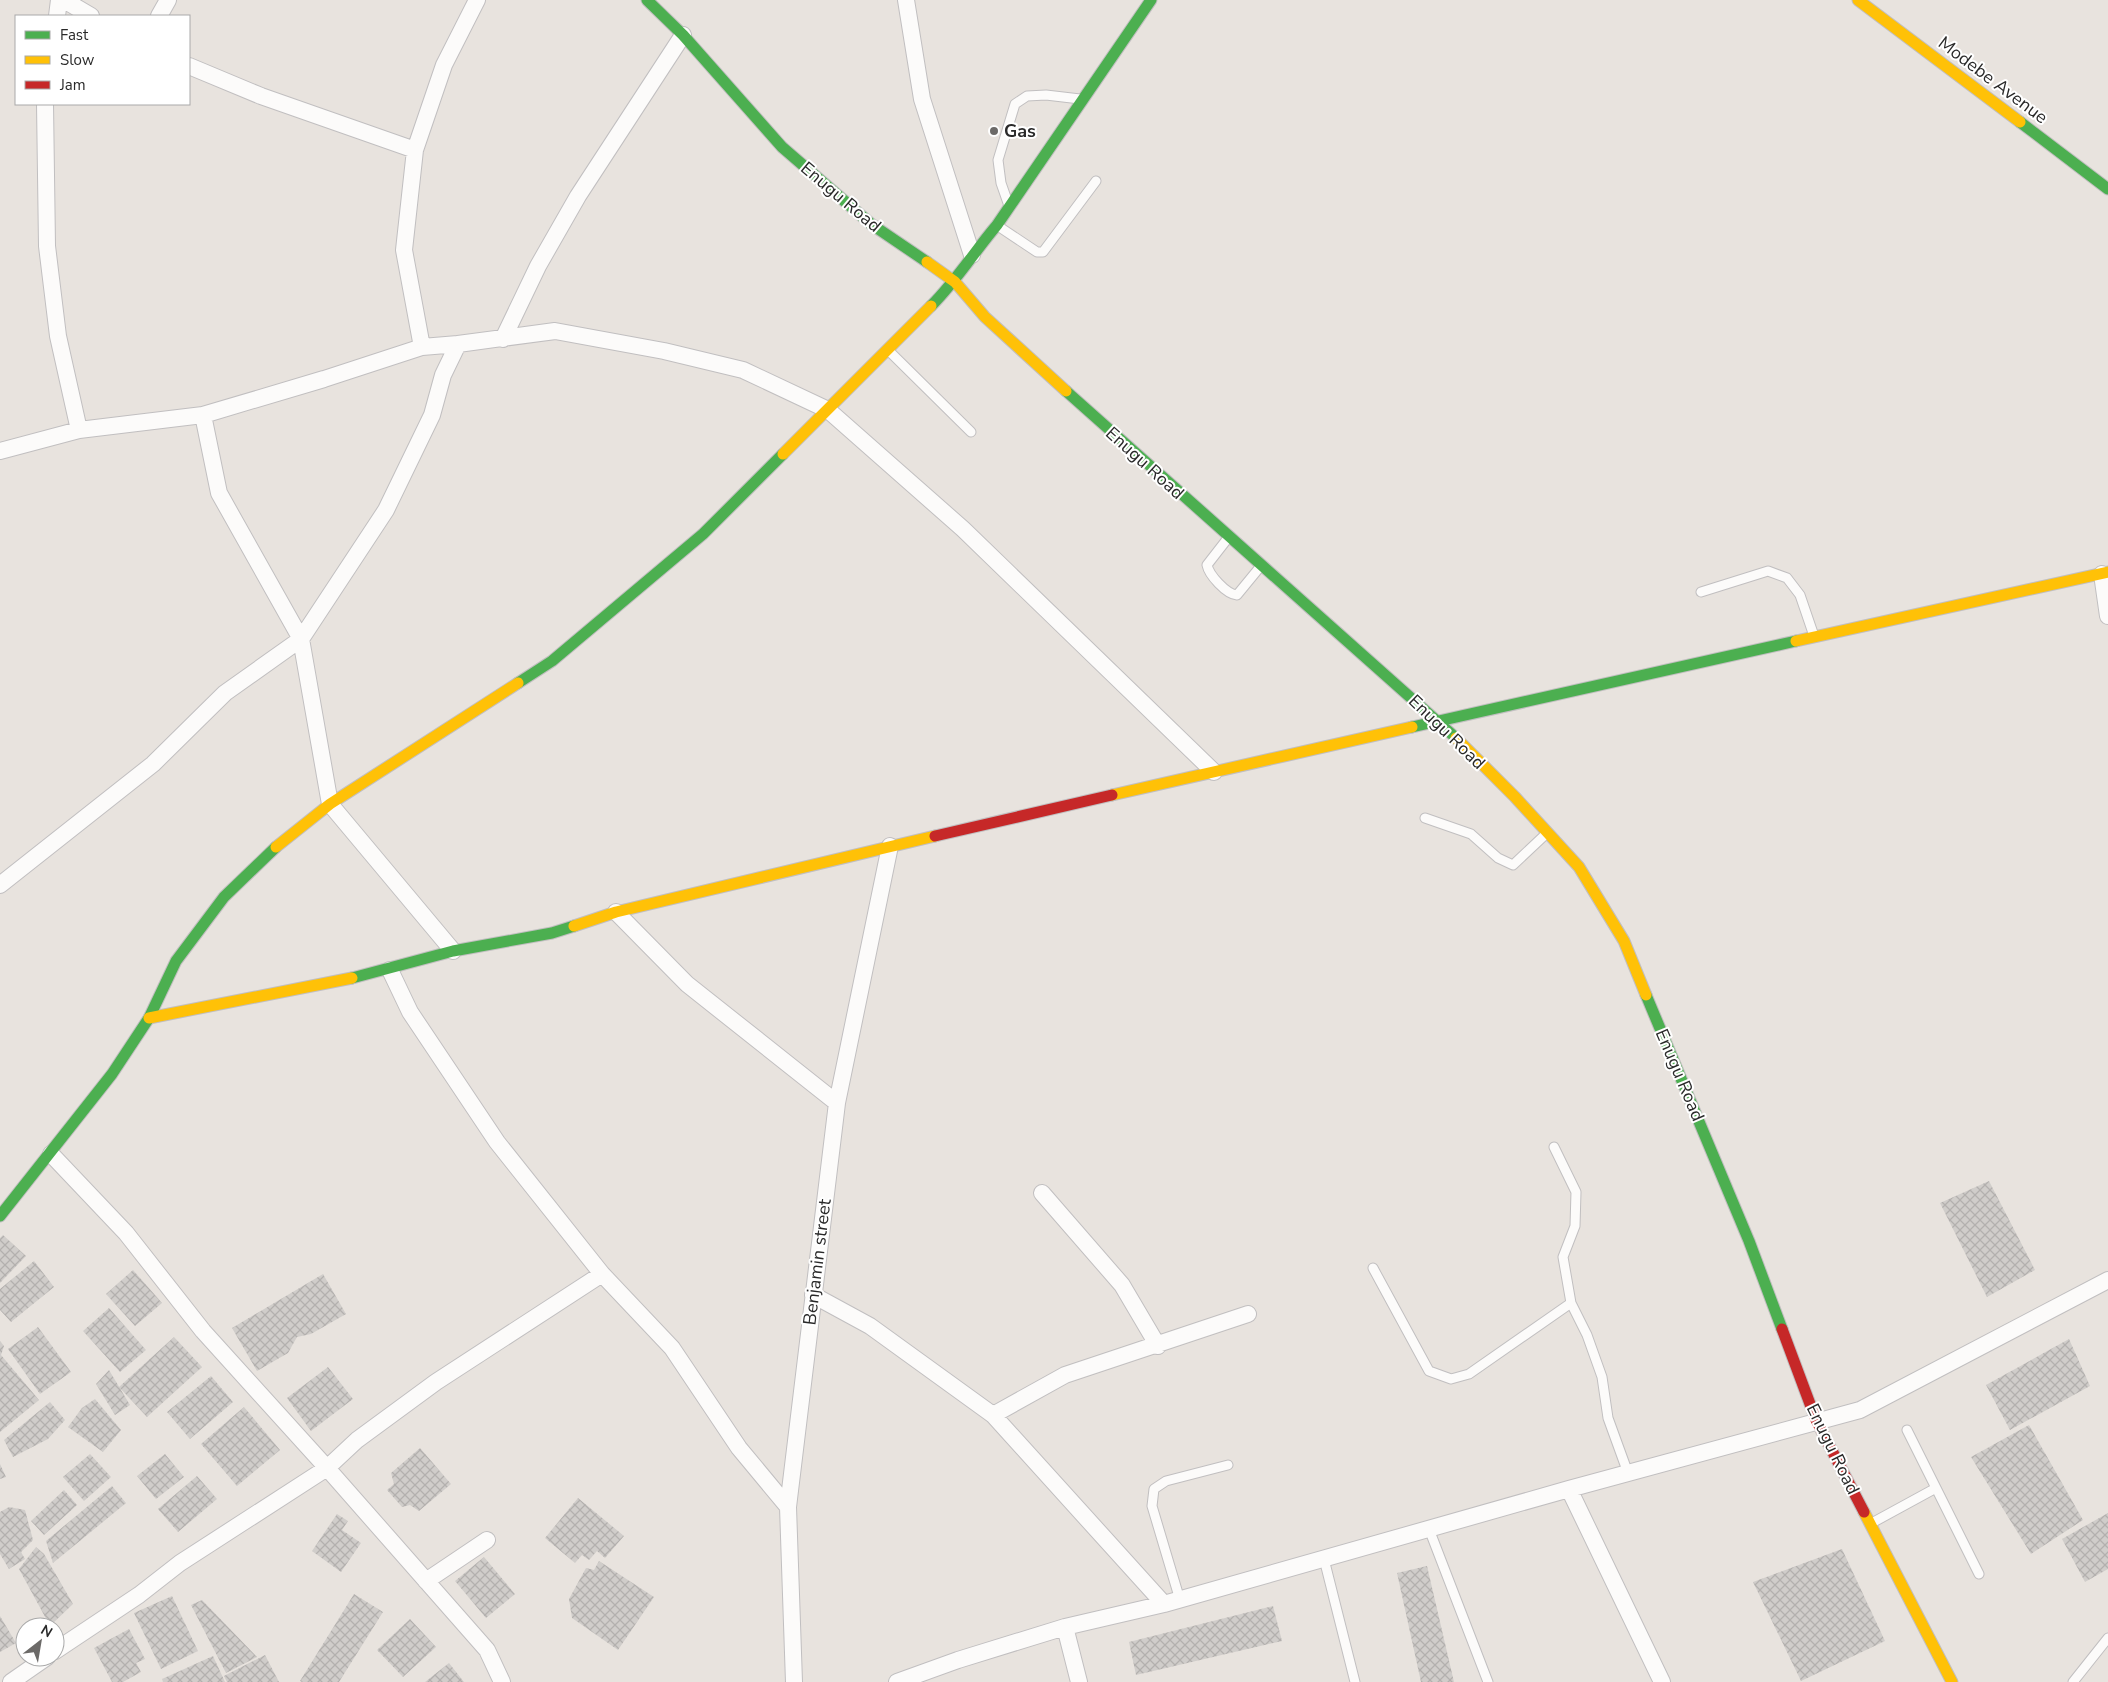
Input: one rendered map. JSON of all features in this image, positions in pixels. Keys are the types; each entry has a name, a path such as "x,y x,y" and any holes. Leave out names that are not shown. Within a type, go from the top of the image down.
{"street":[{"path":"57,15 59,0"},
{"path":"64,0 90,15"},
{"path":"160,15 168,0"},
{"path":"422,347 404,250 415,150 444,65 477,0"},
{"name":"Enugu Road","path":"648,0 683,36 782,147 871,224 955,282 985,317 1132,452 1438,721 1579,867 1624,941 1749,1241 1816,1420 1952,1682"},
{"path":"906,0 922,99 972,254"},
{"path":"0,1216 51,1154 112,1074 149,1018 176,961 224,897 284,839 330,804 552,661 703,534 889,351 955,282 972,254 997,225 1151,0"},
{"name":"Modebe Avenue","path":"1858,0 2108,189"},
{"path":"504,339 538,266 578,196 683,36"},
{"path":"190,66 261,96 415,150"},
{"path":"45,105 47,246 58,336 79,430"},
{"path":"0,451 79,430 203,414 324,379 422,347 504,339 556,331 664,351 743,370 828,410 963,529 1214,772"},
{"path":"0,885 153,764 225,693 301,639 386,510 432,415 443,375 458,344"},
{"path":"203,414 219,493 301,639 330,804 453,951"},
{"path":"149,1018 310,988 390,970 453,951 552,933 616,912 890,846 1438,721 2105,573 2108,616"},
{"name":"Benjamin street","path":"794,1682 788,1507 837,1103 890,846"},
{"path":"616,912 687,984 837,1103"},
{"path":"390,970 410,1012 497,1142 602,1274 672,1348 739,1448 788,1507"},
{"path":"51,1154 126,1233 203,1331 327,1468 487,1650 502,1682"},
{"path":"1042,1193 1122,1285 1158,1346"},
{"path":"65,1644 139,1595 180,1563 327,1468 357,1440 436,1382 602,1274"},
{"path":"897,1682 1066,1627 1180,1600 1568,1489 1816,1420 1860,1410 2108,1280"},
{"path":"813,1295 870,1326 993,1415 1164,1604"},
{"path":"993,1415 1065,1375 1158,1346 1248,1314"},
{"path":"1568,1489 1662,1682"},
{"path":"426,1581 487,1540"},
{"path":"1066,1627 1079,1682"},
{"path":"11,1682 33,1667"}],"lane":[{"path":"1010,206 1001,183 998,160 1015,104 1027,96 1046,95 1083,100"},
{"path":"997,225 1037,252 1043,252 1096,181"},
{"path":"889,351 970,432"},
{"path":"1228,538 1207,565 1208,570 1228,591 1237,595 1261,566"},
{"path":"1701,592 1768,571 1787,578 1800,595 1814,637"},
{"path":"1425,818 1471,834 1498,858 1513,865 1548,833"},
{"path":"1554,1147 1576,1192 1576,1226 1563,1257 1571,1302 1587,1336 1602,1377 1608,1418 1628,1473"},
{"path":"1373,1268 1429,1371 1450,1379 1469,1374 1571,1302"},
{"path":"1907,1430 1979,1574"},
{"path":"1180,1600 1152,1506 1154,1489 1166,1481 1228,1466"},
{"path":"1870,1524 1936,1488"},
{"path":"1429,1529 1488,1682"},
{"path":"1324,1559 1355,1682"},
{"path":"2073,1682 2108,1638"}],"building":[{"path":"1989,1181 2035,1270 1987,1297 1940,1203"},
{"path":"3,1235 26,1256 0,1283 0,1238"},
{"path":"34,1261 54,1287 11,1322 0,1310 0,1289"},
{"path":"133,1270 162,1303 135,1326 106,1294"},
{"path":"323,1274 346,1314 311,1334 297,1337 288,1353 257,1371 232,1328"},
{"path":"109,1308 146,1350 120,1372 83,1331"},
{"path":"38,1327 71,1372 40,1394 8,1349"},
{"path":"174,1337 202,1367 147,1417 119,1387"},
{"path":"2069,1339 2090,1386 2010,1430 1986,1385"},
{"path":"0,1341 4,1346 1,1355 39,1400 0,1432"},
{"path":"328,1367 353,1399 311,1431 287,1398"},
{"path":"109,1370 130,1405 115,1415 96,1384"},
{"path":"211,1376 233,1402 190,1439 167,1412"},
{"path":"95,1399 121,1430 103,1452 68,1427 82,1408"},
{"path":"50,1402 65,1420 48,1439 13,1457 4,1440"},
{"path":"244,1407 280,1450 237,1486 201,1444"},
{"path":"2029,1425 2083,1520 2031,1554 1971,1457"},
{"path":"420,1448 451,1484 419,1511 410,1505 402,1507 387,1490 394,1484 391,1473"},
{"path":"90,1454 111,1477 84,1501 63,1477"},
{"path":"165,1454 184,1477 156,1499 137,1476"},
{"path":"0,1464 6,1477 0,1479"},
{"path":"197,1476 217,1499 178,1532 158,1509"},
{"path":"112,1486 126,1503 53,1563 46,1541"},
{"path":"64,1490 77,1505 44,1535 31,1521"},
{"path":"578,1498 624,1536 605,1558 597,1551 589,1560 582,1555 575,1563 545,1538"},
{"path":"9,1507 25,1510 33,1540 21,1552 25,1559 9,1569 0,1554 0,1512"},
{"path":"2108,1513 2108,1569 2085,1582 2062,1539"},
{"path":"337,1514 348,1521 342,1530 361,1543 341,1572 312,1551"},
{"path":"36,1547 44,1554 73,1604 59,1617 45,1617 19,1569"},
{"path":"1842,1549 1885,1641 1801,1681 1753,1582"},
{"path":"484,1557 515,1594 486,1618 455,1581"},
{"path":"599,1561 654,1597 618,1650 572,1618 569,1599 586,1568 594,1570"},
{"path":"1427,1566 1454,1682 1421,1682 1397,1573"},
{"path":"354,1594 383,1612 339,1682 300,1681"},
{"path":"172,1596 198,1651 161,1669 134,1613"},
{"path":"202,1600 257,1657 226,1673 191,1605"},
{"path":"1273,1606 1282,1641 1136,1675 1129,1642"},
{"path":"0,1616 15,1644 0,1652"},
{"path":"410,1619 436,1647 403,1677 377,1650"},
{"path":"129,1629 145,1659 136,1663 141,1672 123,1682 112,1682 94,1648"},
{"path":"265,1655 279,1682 227,1682 224,1676"},
{"path":"213,1656 225,1682 163,1682 162,1679"},
{"path":"449,1663 464,1682 425,1682"}],"traffic: fast":[{"path":"647,0 683,35 782,147 871,224 927,262"},
{"path":"931,306 997,225 1151,0"},
{"path":"2020,122 2108,189"},
{"path":"1066,391 1456,738"},
{"path":"518,683 552,661 703,534 783,454"},
{"path":"1412,727 1796,641"},
{"path":"0,1216 112,1074 149,1018 176,961 224,897 276,847"},
{"path":"352,978 453,951 552,933 574,926"},
{"path":"1646,995 1749,1241 1782,1329"}],"traffic: slow":[{"path":"1858,0 2020,122"},
{"path":"927,262 955,282 985,317 1066,391"},
{"path":"783,454 931,306"},
{"path":"1796,641 2108,572"},
{"path":"276,847 330,804 518,683"},
{"path":"1112,795 1412,727"},
{"path":"1456,738 1515,797 1579,867 1624,941 1646,995"},
{"path":"574,926 616,912 935,836"},
{"path":"149,1018 352,978"},
{"path":"1864,1512 1952,1682"}],"traffic: jam":[{"path":"935,836 1112,795"},
{"path":"1782,1329 1816,1420 1864,1512"}],"place":[{"name":"Gas","path":"994,131"}]}
